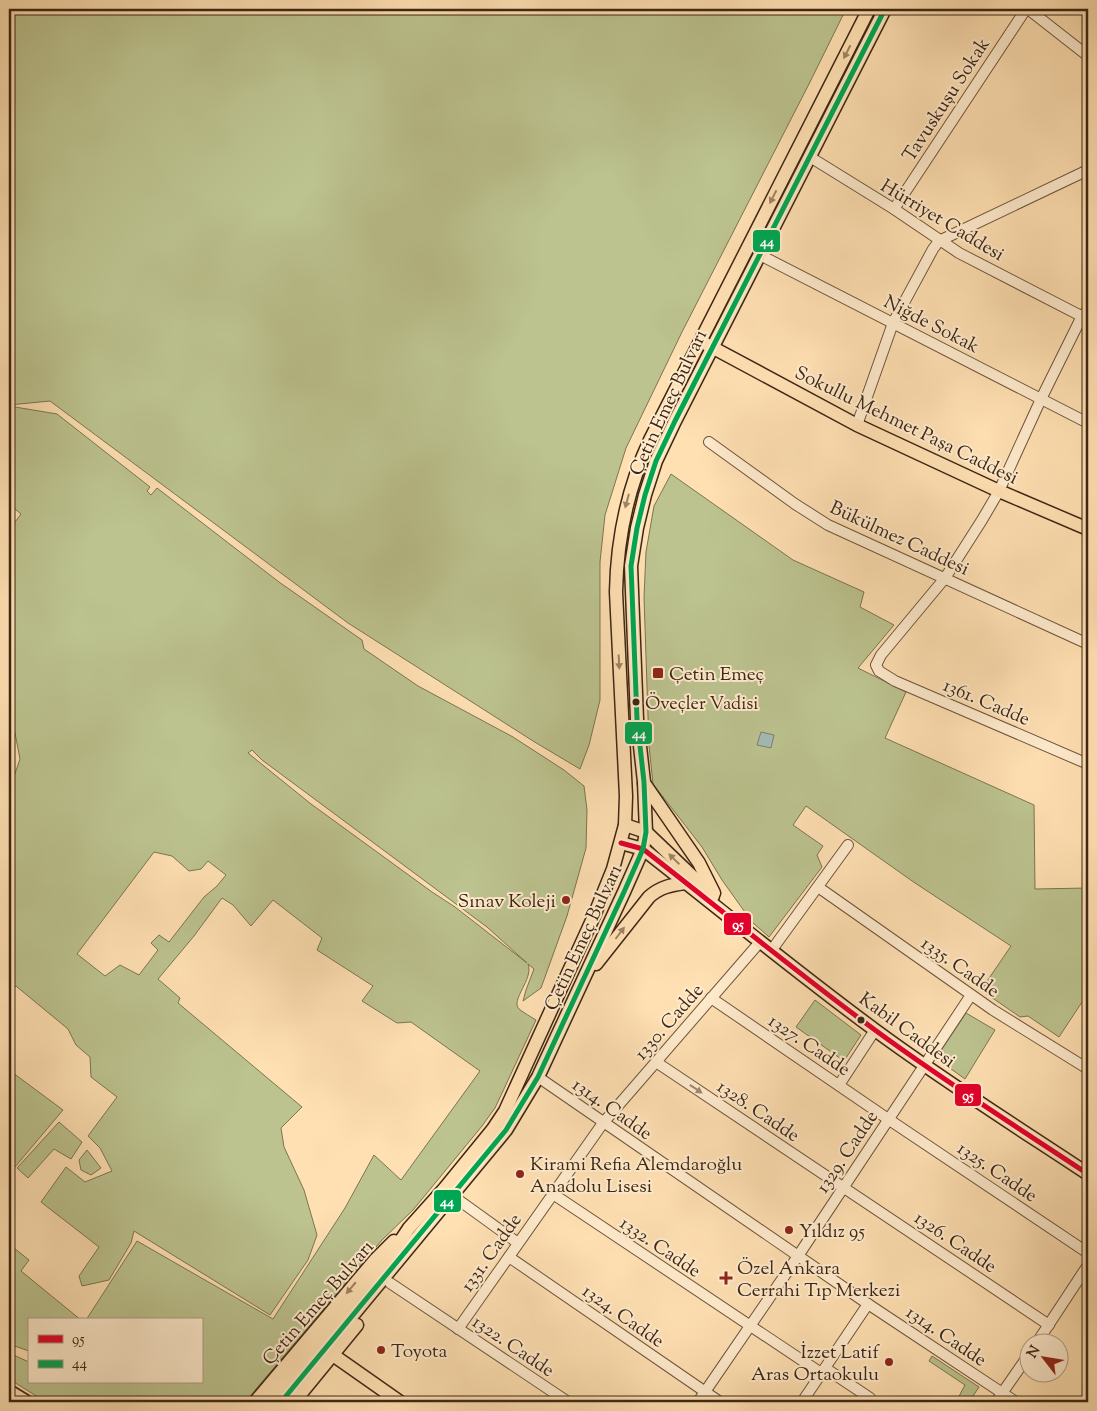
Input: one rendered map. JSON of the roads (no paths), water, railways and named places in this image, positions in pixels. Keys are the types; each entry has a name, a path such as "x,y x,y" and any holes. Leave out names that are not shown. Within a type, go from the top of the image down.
{"main road":[{"name":"Çetin Emeç Bulvarı","path":"282,1402 414,1232 444,1189 493,1129 511,1101 594,916 613,869 625,825 626,796 616,592 617,560 627,500 638,465 869,9"},
{"name":"Çetin Emeç Bulvarı","path":"268,1402 389,1258 453,1196 506,1130 538,1077 624,892 643,849 646,832 644,782 637,719 631,566 644,496 656,461 885,9"},
{"name":"Sokullu Mehmet Paşa Caddesi","path":"700,340 857,424 999,491 1088,529"},
{"path":"644,782 703,870 717,900"},
{"path":"625,825 646,832"},
{"name":"Kabil Caddesi","path":"646,832 760,942"},
{"path":"621,843 643,849"},
{"name":"Kabil Caddesi","path":"643,849 771,951 875,1030 924,1065 1088,1174"},
{"path":"580,986 655,891 685,883"},
{"name":"Çetin Emeç Bulvarı","path":"294,1402 390,1283 414,1232"},
{"name":"Çetin Emeç Bulvarı","path":"255,1402 375,1260 414,1232"},
{"path":"333,1355 400,1402"},
{"path":"9,1391 27,1402"}],"street":[{"path":"1027,9 1088,56"},
{"name":"Tavuskuşu Sokak","path":"894,209 1027,9"},
{"name":"Hürriyet Caddesi","path":"810,157 894,209 959,253 1086,316"},
{"path":"857,424 893,323 933,249 940,241 1088,170"},
{"name":"Niğde Sokak","path":"760,255 1088,423"},
{"path":"945,578 971,539 999,491 1041,399 1086,316"},
{"name":"Bükülmez Caddesi","path":"709,442 789,500 822,521 1088,644"},
{"name":"1361. Cadde","path":"945,578 881,656 876,665 879,671 895,682 1088,764"},
{"path":"771,951 848,845"},
{"name":"1335. Cadde","path":"818,887 1001,1016 1088,1069"},
{"name":"1330. Cadde","path":"603,1123 760,942"},
{"name":"1329. Cadde","path":"698,1402 798,1256 971,994"},
{"name":"1327. Cadde","path":"711,998 888,1119"},
{"path":"839,1085 875,1030"},
{"name":"1328. Cadde","path":"656,1062 844,1187"},
{"name":"1314. Cadde","path":"538,1077 868,1304 1016,1402"},
{"name":"1325. Cadde","path":"888,1119 1088,1253"},
{"name":"1331. Cadde","path":"458,1329 603,1123"},
{"name":"1326. Cadde","path":"844,1187 1049,1325"},
{"name":"1332. Cadde","path":"553,1194 750,1326 870,1398"},
{"path":"453,1196 518,1243"},
{"name":"1324. Cadde","path":"509,1257 720,1402"},
{"path":"1043,1334 1088,1265"},
{"name":"1322. Cadde","path":"390,1283 568,1402"},
{"path":"802,1402 868,1304"},
{"path":"996,1402 1020,1368"}],"water":[{"path":"761,732 774,735 771,748 757,745"}],"place":[{"name":"Çetin Emeç","path":"658,673"},
{"name":"Öveçler Vadisi","path":"636,702"},
{"name":"Sınav Koleji","path":"566,900"},
{"name":"Kirami Refia Alemdaroğlu Anadolu Lisesi","path":"520,1174"},
{"name":"Yıldız 95","path":"789,1230"},
{"name":"Özel Ankara Cerrahi Tıp Merkezi","path":"726,1278"},
{"name":"Toyota","path":"381,1350"},
{"name":"İzzet Latif Aras Ortaokulu","path":"889,1362"}]}
